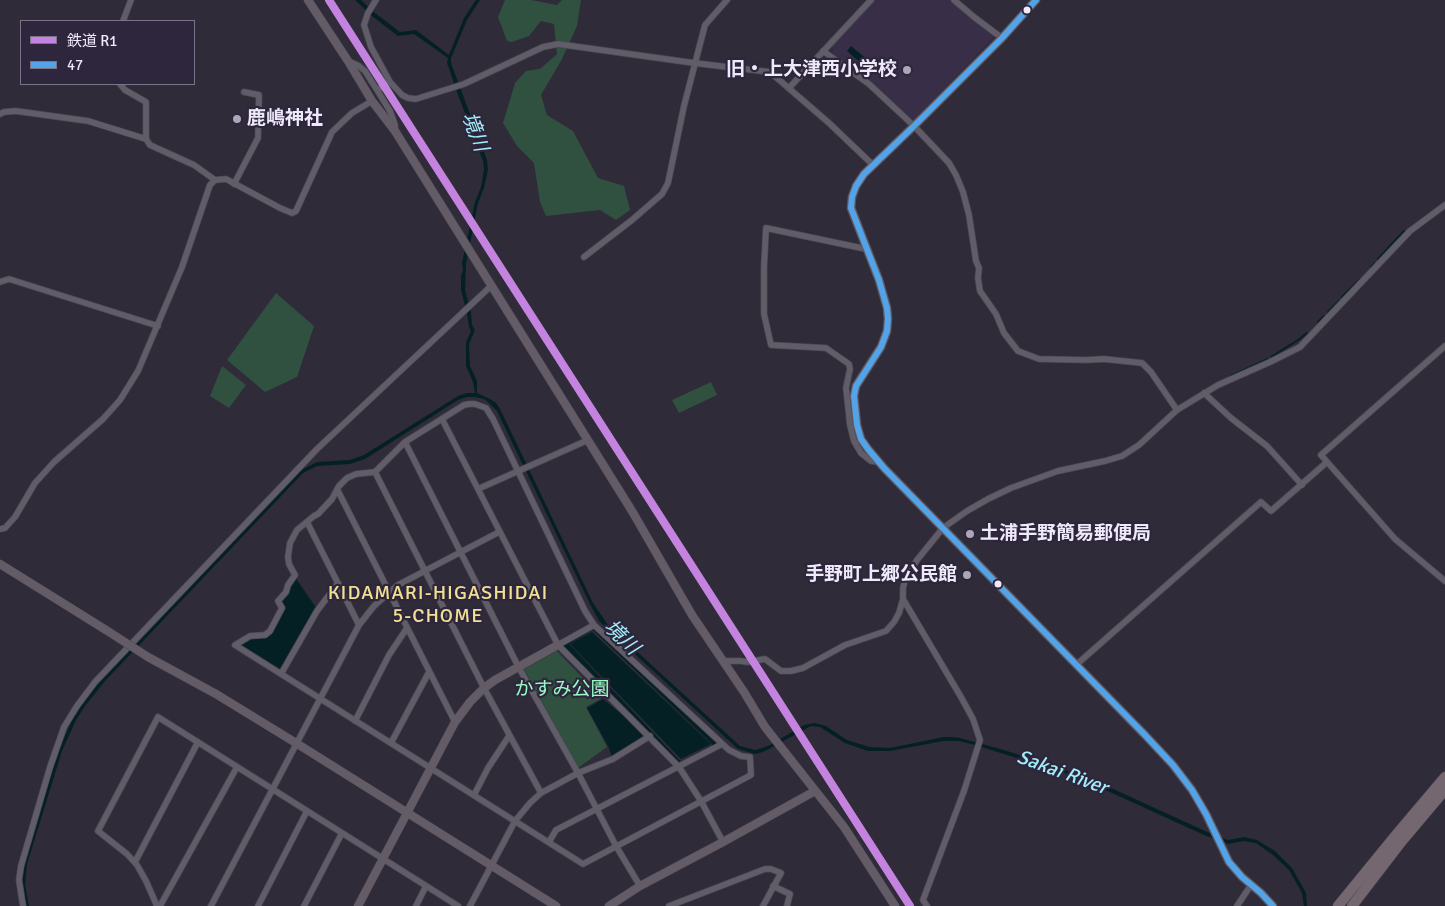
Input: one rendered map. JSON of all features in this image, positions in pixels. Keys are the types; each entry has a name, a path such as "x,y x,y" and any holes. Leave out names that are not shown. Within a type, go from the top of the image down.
{"highway":[{"path":"1338,906 1396,834 1445,778"},
{"path":"1352,906 1402,841 1445,790"}],"street":[{"path":"123,20 131,0"},
{"path":"308,0 372,101 395,131 588,440 632,511 692,615 724,661 765,727 844,828 895,906"},
{"path":"376,0 368,13 364,25 371,47 390,82 408,98 416,99 464,84 544,47 558,44 770,72 854,144 874,165"},
{"path":"584,257 662,194 668,183 694,63 705,25 728,0"},
{"path":"789,88 871,0"},
{"path":"954,0 1002,38"},
{"path":"1036,0 1002,38 859,179 853,191 851,202 853,216 884,296 888,319 887,331 881,347 856,386 854,409 857,425 861,439 879,462 1173,765 1192,790 1206,814 1229,862 1273,906"},
{"path":"823,51 870,84 949,163 963,192 979,268 980,291 996,314 1004,333 1018,351 1039,359 1104,359 1142,363 1151,372 1166,397 1177,410"},
{"path":"348,61 365,71 390,111 395,131"},
{"path":"377,90 390,82"},
{"path":"121,85 125,90 146,102 146,139 150,145 194,166 215,180 226,179 292,213 296,211 332,132 352,113 372,101"},
{"path":"234,184 258,138 260,95 244,92"},
{"path":"0,114 16,111 88,121 146,139"},
{"path":"0,529 5,528 15,517 35,483 54,462 103,419 120,400 138,370 158,326 182,267 210,185 215,180"},
{"path":"724,661 748,662 765,659 781,671 791,671 803,668 845,645 886,631 899,613 903,599 902,588 904,580 917,560 943,528 967,511 1011,488 1058,470 1122,456 1139,445 1177,410 1218,385 1265,365 1300,347 1410,231 1445,205"},
{"path":"866,249 766,228 764,314 771,345 826,348 850,364 846,388 850,425 854,441 861,453 871,461 879,462"},
{"path":"0,282 8,279 158,326"},
{"path":"23,906 19,880 21,866 50,767 64,727 95,682 317,449 491,286"},
{"path":"1445,346 1321,455 1395,538 1445,581"},
{"path":"1204,394 1267,446 1302,485"},
{"path":"475,404 486,408 585,611 594,625 722,744 735,754 750,757 751,775 583,864 234,645 250,636 265,635 270,631 282,608 278,600 286,592 288,585 295,575 289,564 288,557 290,543 297,530 318,514 347,478 356,474 374,472 405,442 464,405 475,404"},
{"path":"442,419 558,645 679,767 702,801 723,842"},
{"path":"478,489 588,440"},
{"path":"405,442 518,666 578,773 616,846 640,886"},
{"path":"1076,665 1262,502 1272,512 1327,462"},
{"path":"374,472 484,688 541,793"},
{"path":"337,489 455,722"},
{"path":"307,522 359,625"},
{"path":"211,906 359,625 374,606 398,585 499,532"},
{"path":"0,564 148,657 216,694 296,743 556,906"},
{"path":"281,674 317,611 338,583"},
{"path":"903,599 965,704 973,719 980,740 964,791 923,900 927,906"},
{"path":"358,906 455,722 470,702 484,688 518,666 594,625"},
{"path":"355,720 389,655 407,628"},
{"path":"391,743 429,672"},
{"path":"158,906 134,862 127,854 98,832 158,717 458,906"},
{"path":"474,795 497,753 510,736"},
{"path":"470,906 515,821 530,802 541,793 578,773 613,759 650,736"},
{"path":"134,862 198,742"},
{"path":"549,842 556,830 722,744"},
{"path":"158,906 237,767"},
{"path":"609,906 640,886 815,791"},
{"path":"258,906 307,811"},
{"path":"304,906 342,833"},
{"path":"669,906 765,869 771,869 781,873 763,906"},
{"path":"1237,906 1251,885"},
{"path":"416,906 426,886"},
{"path":"773,886 790,894 787,906"},
{"path":"679,902 686,906"}],"shaded area":[{"name":"旧・上大津西小学校","path":"874,0 951,0 978,23 996,35 914,120 877,88 833,57 832,45"}],"green space":[{"path":"505,0 531,0 557,5 562,0 581,0 577,26 562,59 541,95 547,115 573,131 598,178 624,186 630,210 616,220 600,210 546,216 540,202 534,163 517,146 503,123 515,83 526,71 540,69 557,54 554,24 541,21 529,36 512,42 507,41 498,17"},
{"path":"276,293 314,326 297,377 265,392 227,360"},
{"path":"222,366 246,385 229,408 210,396"},
{"path":"711,382 717,395 679,413 672,400"},
{"name":"かすみ公園","path":"557,651 602,698 586,707 607,747 578,768 524,669"}],"water":[{"name":"境川","path":"355,0 361,0 400,32 416,30 449,55 464,18 476,0 480,0 467,20 451,58 451,63 487,160 488,170 478,203 466,264 465,290 471,312 472,325 475,330 469,344 470,366 477,381 477,393 496,403 500,409 593,603 608,625 740,746 755,750 762,748 804,725 815,723 826,726 847,740 869,747 890,748 952,737 1004,750 1087,777 1228,840 1244,837 1257,840 1275,851 1292,868 1306,893 1307,906 1304,906 1302,893 1289,870 1256,843 1243,841 1228,844 1204,835 1086,781 975,745 959,741 943,741 890,751 868,751 845,743 820,727 811,726 763,752 755,754 738,749 599,621 497,411 484,399 467,397 458,400 365,459 350,464 317,466 303,473 105,681 76,720 62,751 27,864 25,884 29,906 25,906 21,884 24,862 59,749 73,718 102,678 301,470 317,462 350,460 364,455 458,396 475,393 473,382 466,366 466,342 471,331 461,290 461,276 475,202 481,187 484,169 483,161 447,63 448,58 414,34 398,36"},
{"path":"851,46 869,61 864,66 847,51"},
{"path":"295,577 317,609 280,672 237,645 250,638 266,637 284,609 280,601"},
{"path":"593,627 720,744 679,765 560,645","holes":["593,630 712,744 681,762 569,644"]},
{"path":"592,632 711,744 681,759 570,644"},
{"path":"603,699 648,736 612,757 587,708"}],"waterway":[{"path":"1378,259 1404,231"},
{"path":"1371,267 1375,263"},
{"path":"1342,297 1360,279"},
{"path":"1328,312 1340,300"},
{"path":"1318,322 1324,316"},
{"path":"1271,357 1307,333"},
{"path":"1231,376 1268,359"}],"rail line":[{"name":"R1","path":"329,0 910,906"}],"transit line":[{"name":"47","path":"1036,0 1002,38 864,174 856,186 851,208 879,280 888,319 887,331 881,347 856,386 854,396 857,425 861,439 884,468 1173,765 1192,790 1206,814 1229,862 1273,906"}],"place":[{"name":"旧・上大津西小学校","path":"907,70"},
{"name":"鹿嶋神社","path":"237,119"},
{"name":"土浦手野簡易郵便局","path":"970,534"},
{"name":"手野町上郷公民館","path":"967,575"}],"district":[{"name":"KIDAMARI-HIGASHIDAI 5-CHOME","path":"438,606"}],"water label":[{"name":"Sakai River","path":"1062,773"}]}
